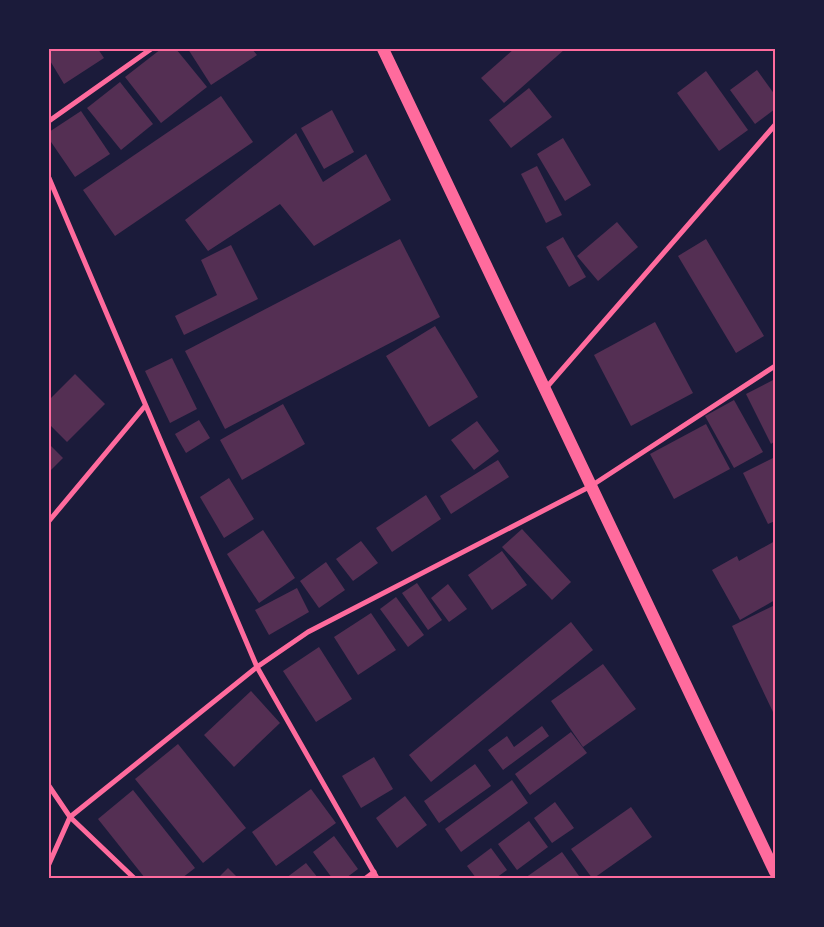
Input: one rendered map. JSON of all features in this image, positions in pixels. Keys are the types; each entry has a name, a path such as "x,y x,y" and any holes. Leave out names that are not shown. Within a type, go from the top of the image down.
{"main road":[{"path":"383,49 775,872"}],"street":[{"path":"49,121 151,49"},
{"path":"545,389 775,125"},
{"path":"49,178 257,667 377,878"},
{"path":"49,864 70,817 257,667 308,632 592,486 775,366"},
{"path":"49,521 145,406"},
{"path":"49,786 70,817 134,878"},
{"path":"366,878 374,872"}],"building":[{"path":"49,49 98,49 104,58 64,84 49,59"},
{"path":"161,49 176,49 207,87 161,123 125,77"},
{"path":"188,49 252,49 257,55 211,85"},
{"path":"514,49 565,49 504,103 481,78"},
{"path":"757,70 775,95 775,109 755,124 730,90"},
{"path":"706,71 748,130 719,151 677,93"},
{"path":"120,82 153,124 121,150 87,108"},
{"path":"529,88 552,117 511,148 489,120"},
{"path":"221,96 253,142 115,236 83,190"},
{"path":"332,110 354,152 324,169 301,128"},
{"path":"81,111 110,154 75,177 49,139 49,132"},
{"path":"296,133 323,182 366,154 391,200 314,246 280,204 208,251 185,220"},
{"path":"563,138 591,185 565,201 537,154"},
{"path":"537,166 562,215 546,223 521,174"},
{"path":"617,222 638,247 598,281 577,256"},
{"path":"563,237 586,277 569,287 546,247"},
{"path":"400,239 440,317 225,429 185,351"},
{"path":"706,239 764,336 736,353 678,256"},
{"path":"231,245 258,299 184,335 175,316 217,295 201,260"},
{"path":"655,322 693,393 631,426 594,355"},
{"path":"435,326 478,397 429,427 386,356"},
{"path":"172,358 197,409 170,423 145,371"},
{"path":"75,374 105,404 67,442 49,424 49,400"},
{"path":"775,379 775,441 771,444 746,394"},
{"path":"734,400 763,452 734,468 705,416"},
{"path":"283,404 305,444 242,480 220,440"},
{"path":"199,420 210,438 186,453 175,434"},
{"path":"477,421 499,451 474,470 451,440"},
{"path":"706,424 730,469 674,499 650,454"},
{"path":"49,444 63,458 49,472"},
{"path":"775,457 775,521 768,524 743,473"},
{"path":"498,460 509,477 451,514 440,496"},
{"path":"229,478 254,519 224,538 200,497"},
{"path":"426,495 441,519 392,552 376,528"},
{"path":"522,529 571,582 552,600 502,547"},
{"path":"263,530 295,578 259,603 227,554"},
{"path":"361,541 378,563 353,581 336,559"},
{"path":"775,541 775,600 740,620 712,570 737,556 739,561"},
{"path":"502,551 527,585 492,610 468,575"},
{"path":"326,562 345,590 319,608 300,581"},
{"path":"417,583 442,620 428,630 402,593"},
{"path":"448,584 467,609 449,622 431,598"},
{"path":"297,588 309,612 269,635 255,610"},
{"path":"396,597 424,635 408,647 380,609"},
{"path":"775,605 775,711 773,712 732,626"},
{"path":"371,613 396,650 358,675 334,637"},
{"path":"571,622 593,650 431,782 409,755"},
{"path":"319,647 352,699 316,722 283,671"},
{"path":"603,664 636,709 583,747 551,701"},
{"path":"251,691 280,723 234,767 204,735"},
{"path":"542,726 549,736 503,770 488,750 507,736 514,747"},
{"path":"571,732 587,753 530,795 515,774"},
{"path":"178,744 246,828 203,863 135,779"},
{"path":"374,757 393,789 361,808 342,776"},
{"path":"475,764 491,786 439,823 424,801"},
{"path":"512,780 528,803 461,852 445,829"},
{"path":"311,789 336,823 276,866 252,832"},
{"path":"133,790 195,868 182,878 145,878 98,819"},
{"path":"405,796 427,825 397,848 376,818"},
{"path":"555,802 574,828 552,843 534,818"},
{"path":"631,807 652,837 592,878 571,849"},
{"path":"529,821 548,847 517,870 498,844"},
{"path":"334,836 358,869 346,878 332,878 313,852"},
{"path":"491,848 507,870 496,878 476,878 467,866"},
{"path":"562,852 579,876 576,878 525,878"},
{"path":"306,863 318,878 286,878"},
{"path":"228,868 238,878 218,878"}]}
